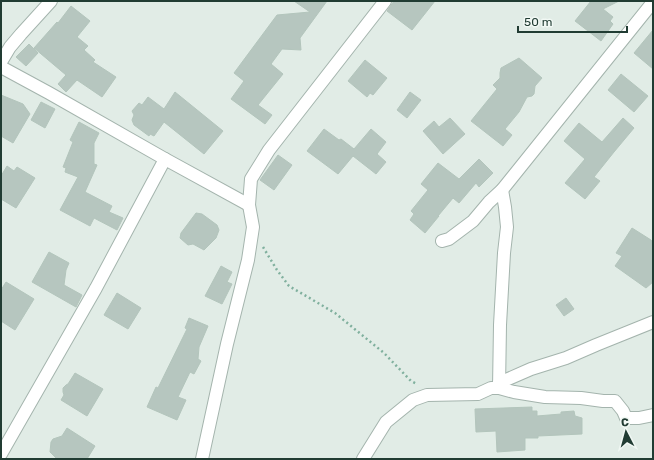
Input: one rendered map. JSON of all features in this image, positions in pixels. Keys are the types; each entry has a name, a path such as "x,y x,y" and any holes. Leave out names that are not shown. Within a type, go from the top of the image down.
{"street":[{"path":"1,62 17,38 51,1"},
{"path":"202,459 248,260 252,230 250,205 251,179 268,150 385,1"},
{"path":"442,241 449,240 473,221 489,202 502,190 653,2"},
{"path":"1,67 164,159 250,205"},
{"path":"1,454 96,288 164,159"},
{"path":"499,385 500,326 507,227 502,190"},
{"path":"362,459 386,422 413,400 427,395 478,394 531,369 566,358 653,322"},
{"path":"499,385 514,392 545,398 581,398 615,401 626,418 639,418 653,415"}],"path":[{"path":"252,230 289,286 335,313 384,353 411,380 432,395"}],"building":[{"path":"294,1 327,1 300,38 301,50 282,49 271,64 283,74 258,105 272,115 265,124 231,99 244,81 234,73 277,15 310,12"},
{"path":"394,1 435,1 412,30 387,11"},
{"path":"591,1 619,1 603,9 613,17 610,21 613,24 601,41 575,21"},
{"path":"71,6 90,21 77,37 88,46 84,50 95,60 93,62 116,77 102,97 77,80 66,92 58,84 66,75 34,48 57,22 58,23"},
{"path":"653,30 653,69 634,53"},
{"path":"29,44 38,53 26,66 16,57"},
{"path":"519,58 542,78 535,86 534,94 527,97 519,112 505,129 512,135 503,146 471,121 497,89 493,85 500,78 501,68"},
{"path":"365,60 387,78 373,95 370,93 367,97 348,81"},
{"path":"621,74 648,96 634,112 608,90"},
{"path":"175,92 223,131 204,154 164,122 154,136 150,134 149,136 134,125 132,120 134,115 132,111 139,103 142,105 148,97 164,109"},
{"path":"410,92 421,100 407,118 397,110"},
{"path":"1,95 23,104 30,114 13,143 1,136"},
{"path":"41,102 55,109 45,128 31,120"},
{"path":"450,118 465,134 443,154 423,131 434,121 439,127"},
{"path":"623,118 634,128 594,177 600,181 585,199 565,183 585,159 564,141 579,123 602,142"},
{"path":"79,122 99,133 94,143 94,164 97,165 85,192 112,206 109,212 123,218 117,230 94,218 90,226 60,210 78,177 65,172 66,168 63,167 73,142 70,140"},
{"path":"324,129 354,149 371,129 386,142 377,154 386,162 376,174 353,156 338,174 307,151"},
{"path":"278,155 292,165 274,190 260,180"},
{"path":"479,159 493,173 479,187 476,183 459,203 453,198 425,233 410,220 414,214 411,211 428,190 421,184 438,163 459,179"},
{"path":"7,166 14,171 17,167 35,178 16,208 1,199 1,176"},
{"path":"196,213 202,214 217,225 219,230 216,238 204,250 193,244 188,245 180,238 181,233"},
{"path":"632,228 651,240 653,243 653,282 646,288 615,266 622,256 616,253"},
{"path":"49,252 69,263 66,270 64,285 82,295 76,307 32,282"},
{"path":"221,266 232,272 227,282 232,284 222,304 205,296"},
{"path":"6,282 34,299 15,330 1,321 1,290"},
{"path":"117,293 141,308 128,329 104,315"},
{"path":"566,298 574,309 564,316 556,305"},
{"path":"189,318 208,326 199,347 198,359 201,361 194,374 190,372 178,397 186,400 177,420 147,407 187,329 185,328"},
{"path":"75,373 103,389 87,416 61,400 64,395 63,388 68,384"},
{"path":"532,407 532,411 537,411 537,416 561,414 561,412 574,411 575,416 582,418 582,434 525,438 525,450 497,452 496,431 476,432 475,409"},
{"path":"67,428 95,446 87,459 57,459 50,452 51,442 53,439 62,436"}]}
